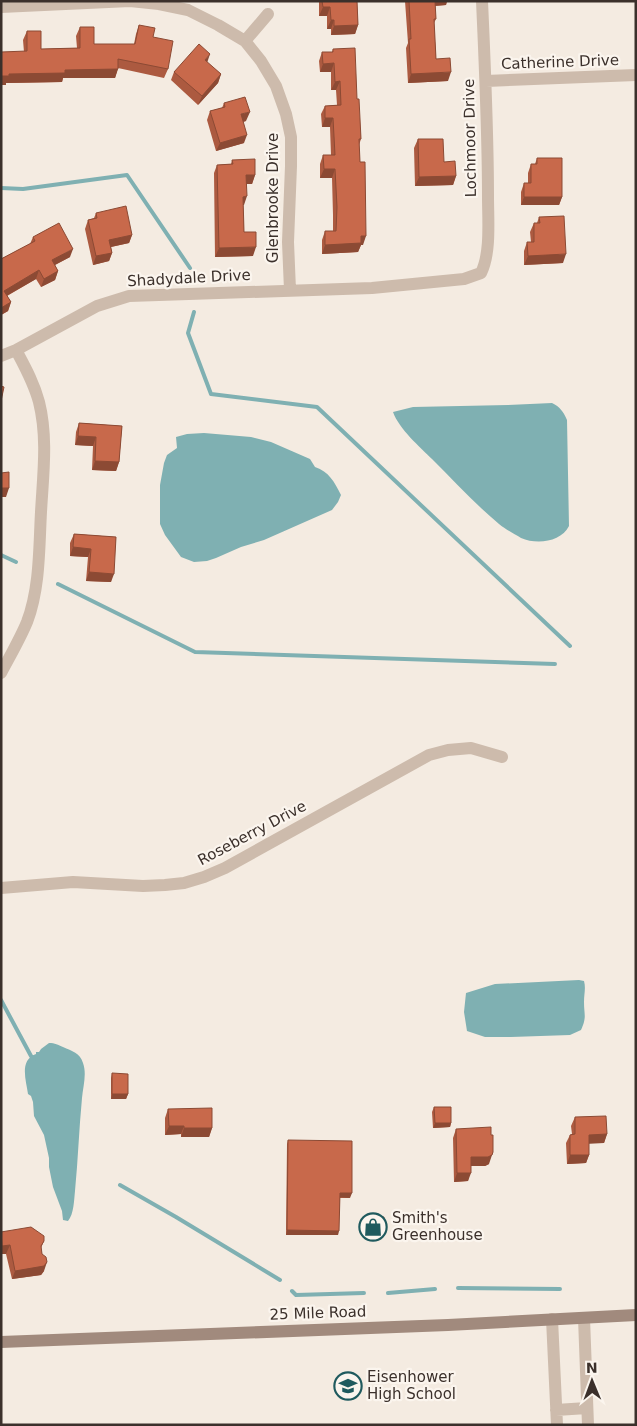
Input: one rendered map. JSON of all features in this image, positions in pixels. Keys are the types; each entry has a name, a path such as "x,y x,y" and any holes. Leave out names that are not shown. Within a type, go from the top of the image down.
{"street":[{"name":"Glenbrooke Drive","path":"1,7 130,1 159,4 188,10 245,41 261,61 276,86 286,114 290,137 291,166 288,242 290,290"},
{"name":"Lochmoor Drive","path":"481,273 487,255 488,139 482,1"},
{"path":"245,41 268,14"},
{"name":"Catherine Drive","path":"486,81 636,75"},
{"name":"Shadydale Drive","path":"1,356 16,350 97,306 129,296 372,288 464,279 481,273"},
{"path":"1,673 27,622 34,598 38,567 45,450 39,402 31,377 16,350"},
{"name":"Roseberry Drive","path":"1,888 73,882 143,886 184,883 225,868 429,755 448,750 471,748 502,757"},
{"name":"25 Mile Road","path":"1,1342 448,1325 636,1315"},
{"path":"584,1318 588,1425"},
{"path":"552,1319 557,1425"},
{"path":"556,1410 587,1408"}],"water":[{"path":"552,403 561,410 567,420 569,526 560,536 548,541 527,540 504,528 410,437 400,425 393,412 413,407"},
{"path":"204,433 251,437 271,442 310,459 315,467 328,474 333,481 341,495 338,502 332,510 264,540 241,547 216,558 194,562 181,557 165,535 160,524 160,485 164,463 167,455 177,448 176,437"},
{"path":"584,981 585,986 585,1019 581,1030 570,1035 511,1037 485,1037 467,1031 464,1012 466,993 495,984"},
{"path":"49,1043 58,1045 78,1055 82,1060 85,1072 74,1203 68,1221 63,1220 62,1211 53,1187 44,1135 34,1116 33,1102 28,1094 25,1077 27,1061"}],"building":[{"path":"322,1 357,1 358,25 334,26 334,20 331,20 330,7 323,7"},
{"path":"409,1 435,1 436,59 450,58 451,72 411,74"},
{"path":"139,25 155,28 153,37 173,41 168,69 118,59 118,69 65,70 65,73 9,74 9,76 1,76 1,52 27,51 27,31 41,31 41,49 80,48 80,27 94,27 94,44 135,44"},
{"path":"199,44 210,54 205,60 221,74 202,96 174,72"},
{"path":"355,48 361,139 359,139 360,162 365,162 366,236 361,236 361,243 325,245 325,231 336,231 337,207 335,169 324,169 323,155 335,155 333,118 325,118 325,106 341,105 340,81 335,82 334,63 323,64 322,52 333,52 333,49"},
{"path":"245,97 250,112 241,114 247,135 220,143 210,111 225,107 224,103"},
{"path":"418,139 443,139 444,162 455,161 456,176 419,177"},
{"path":"537,158 562,158 562,197 524,197 524,183 531,183 531,164 537,164"},
{"path":"255,159 255,175 246,175 247,196 243,197 244,232 256,232 256,247 219,248 217,165 233,164 232,160"},
{"path":"126,206 132,235 109,240 112,253 96,256 88,220 97,218 96,213"},
{"path":"564,216 566,254 528,256 527,242 534,242 534,223 540,223 539,217"},
{"path":"59,223 73,249 52,260 58,271 44,279 39,270 4,291 11,302 1,308 1,259 35,241 33,237"},
{"path":"1,386 4,387 1,401"},
{"path":"79,423 122,426 119,462 95,461 96,437 78,436"},
{"path":"9,472 9,488 1,488 1,473"},
{"path":"74,534 116,537 114,574 89,572 91,549 73,547"},
{"path":"112,1073 128,1074 128,1094 112,1094"},
{"path":"434,1107 451,1107 451,1123 435,1123"},
{"path":"212,1108 212,1128 169,1126 168,1109"},
{"path":"606,1116 607,1134 589,1135 589,1155 570,1155 570,1135 575,1134 575,1117"},
{"path":"491,1127 491,1135 493,1135 492,1155 488,1157 471,1157 471,1173 457,1173 456,1129"},
{"path":"288,1140 352,1141 352,1193 340,1193 339,1231 287,1230"},
{"path":"366,1217 384,1217 384,1228 366,1228"},
{"path":"31,1227 44,1236 41,1246 42,1254 46,1257 47,1262 44,1266 15,1271 10,1245 2,1246 1,1232"}],"waterway":[{"path":"1,188 23,189 127,175 190,268"},
{"path":"194,312 188,333 211,394 317,407 570,646"},
{"path":"1,555 16,562"},
{"path":"58,584 195,652 555,664"},
{"path":"1,1000 34,1059"},
{"path":"120,1185 280,1280"},
{"path":"458,1288 560,1289"},
{"path":"388,1293 435,1289"},
{"path":"292,1291 296,1295 364,1293"}],"place":[{"name":"Smith's Greenhouse","path":"373,1227"},
{"name":"Eisenhower High School","path":"348,1386"}]}
